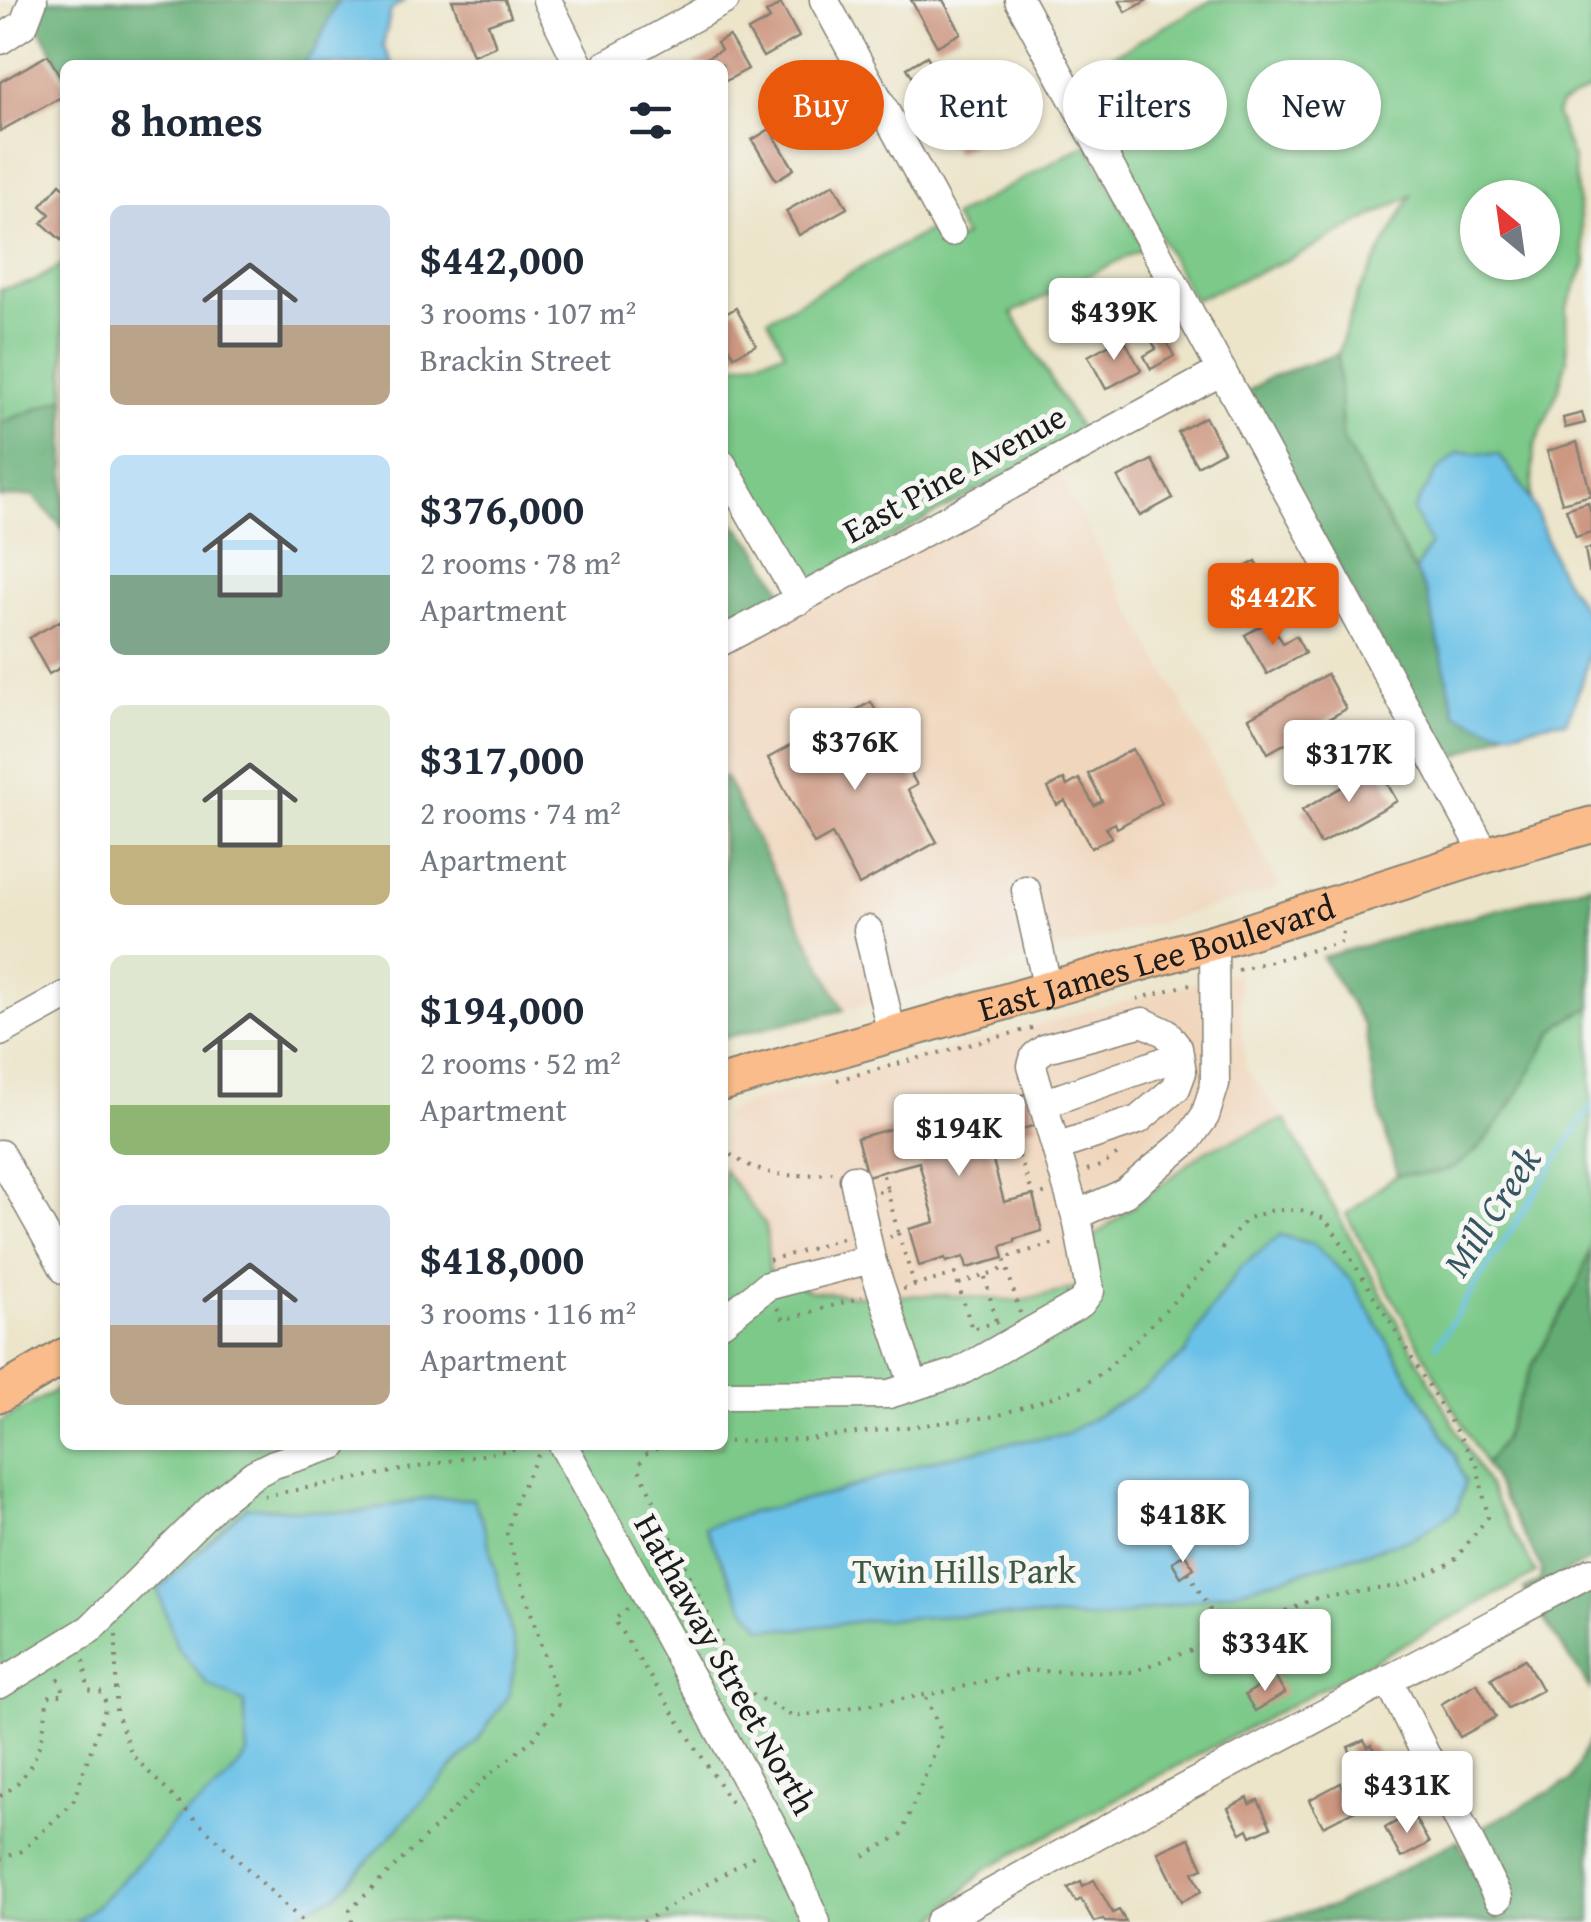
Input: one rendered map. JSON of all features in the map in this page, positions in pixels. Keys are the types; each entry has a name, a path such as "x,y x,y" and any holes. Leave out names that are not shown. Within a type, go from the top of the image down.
{"main road":[{"name":"East James Lee Boulevard","path":"728,1081 892,1035 1046,1007 1214,942 1591,825"},
{"path":"0,1394 60,1359"}],"street":[{"path":"0,40 24,24 33,0"},
{"path":"547,0 577,60"},
{"path":"615,60 726,0"},
{"path":"824,0 950,232"},
{"path":"1020,0 1486,856"},
{"name":"East Pine Avenue","path":"728,639 1222,371"},
{"path":"728,474 800,600"},
{"path":"1026,890 1046,1007"},
{"path":"868,930 892,1035"},
{"path":"1076,1215 1125,1193 1187,1141 1205,1116 1215,1084 1214,942"},
{"path":"0,1032 60,999"},
{"path":"728,1395 889,1394 959,1372 1080,1303 1090,1291 1076,1215 1056,1185 1056,1147 1032,1066 1034,1056 1046,1048 1143,1022 1166,1033 1178,1048 1176,1088 1138,1120 1056,1147"},
{"path":"1180,1068 1213,1096"},
{"path":"1043,1104 1180,1068"},
{"path":"0,1154 60,1261"},
{"path":"846,1175 878,1249 914,1386"},
{"path":"728,1317 766,1286 878,1249"},
{"path":"0,1684 90,1629 218,1502 254,1474 318,1450"},
{"name":"Hathaway Street North","path":"569,1456 784,1848 816,1922"},
{"path":"939,1922 1591,1572"},
{"path":"1388,1680 1498,1898"}],"path":[{"path":"1138,998 1342,942 1345,900"},
{"path":"823,1084 1046,1007"},
{"path":"991,1160 1018,1152 1034,1197 1103,1165 1129,1144"},
{"path":"728,1153 738,1162 776,1176 846,1175"},
{"path":"887,1189 915,1286"},
{"path":"654,1450 644,1454 638,1468 744,1690 794,1717 925,1695 1025,1671 1132,1672 1313,1600 1404,1585 1453,1562 1488,1517 1477,1465 1340,1239 1324,1219 1301,1210 1273,1210 1248,1218 1105,1371 1079,1388 996,1416 808,1439 728,1442"},
{"path":"768,1260 845,1237 848,1230"},
{"path":"878,1249 898,1234"},
{"path":"1021,1315 1004,1258 1062,1241"},
{"path":"959,1284 1007,1268"},
{"path":"898,1290 956,1274 972,1329 1006,1320"},
{"path":"984,1276 996,1321"},
{"path":"775,1302 784,1320 861,1296 870,1300"},
{"path":"262,1496 508,1450"},
{"path":"352,1922 350,1910 488,1776 533,1739 559,1704 508,1534 515,1502 543,1450"},
{"path":"1188,1572 1226,1637"},
{"path":"630,1607 614,1620 741,1818"},
{"path":"116,1636 116,1711 132,1755 303,1922"},
{"path":"0,1859 22,1852 73,1802 106,1706 103,1692 88,1690 84,1656"},
{"path":"0,1796 16,1786 43,1740 47,1699 64,1695 56,1675"},
{"path":"864,1856 901,1835 942,1734 925,1695"},
{"path":"643,1922 762,1851"}],"shaded area":[{"path":"1057,471 1281,888 844,1010 728,781 728,650"},
{"path":"1238,973 1245,1067 1285,1119 1205,1151 1095,1235 1078,1288 1020,1301 946,1295 861,1296 810,1291 769,1271 728,1180 728,1111"}],"green space":[{"path":"42,0 341,0 307,60 60,60 60,66 37,22"},
{"path":"1212,0 1591,0 1591,89 1560,104 1556,114 1573,159 1586,263 1566,309 1567,359 1534,447 1531,500 1499,455 1430,544 1415,571 1342,438 1338,354 1357,295 1411,196 1296,256 1194,300 1112,150 1227,150 1227,60 1105,60"},
{"path":"1076,150 1090,150 1144,248 1012,313 1082,433 803,586 728,454 728,367 785,352 768,319 937,226 948,245 964,236 953,217"},
{"path":"60,266 60,400 0,423 0,289 33,282"},
{"path":"1338,354 1342,438 1427,594 1456,714 1506,732 1445,762 1244,394 1270,377"},
{"path":"60,400 60,525 32,495 0,498 0,423"},
{"path":"728,517 755,545 785,595 728,626"},
{"path":"728,783 844,1010 728,1037"},
{"path":"1591,884 1591,1007 1553,1032 1507,1111 1461,1163 1444,1171 1397,1175 1375,1095 1365,1027 1322,957"},
{"path":"1591,1007 1591,1249 1578,1283 1532,1366 1502,1442 1485,1464 1346,1214 1396,1176 1443,1171 1476,1150 1507,1112 1553,1032"},
{"name":"Twin Hills Park","path":"1285,1119 1536,1573 984,1870 933,1922 0,1922 0,1422 60,1388 60,1450 728,1450 728,1176 766,1226 769,1271 810,1291 1020,1301 1078,1288 1095,1236 1205,1151"},
{"path":"1591,1249 1591,1559 1526,1594 1524,1589 1540,1581 1542,1569 1485,1464 1502,1442 1532,1366 1578,1283"},
{"path":"1591,1584 1591,1690 1539,1612"},
{"path":"1591,1738 1591,1922 1265,1922 1334,1906 1458,1840 1494,1911 1511,1904 1475,1831 1570,1781"}],"water":[{"path":"341,0 405,0 391,10 383,46 390,60 307,60"},
{"path":"1459,452 1499,455 1520,482 1559,570 1590,621 1587,664 1566,722 1504,731 1456,714 1427,594 1415,571 1430,544 1413,511 1436,472"},
{"path":"1280,1235 1313,1244 1352,1281 1456,1457 1465,1482 1457,1510 1414,1538 1244,1589 1106,1619 970,1615 869,1620 798,1629 762,1628 743,1604 705,1527 835,1493 923,1463 1066,1434 1146,1387 1186,1353 1240,1268"},
{"path":"429,1498 473,1499 482,1519 517,1654 509,1694 478,1740 336,1896 302,1911 300,1922 74,1922 97,1905 159,1842 175,1820 226,1781 248,1754 244,1703 208,1685 177,1647 158,1590 246,1507 355,1513"}],"building":[{"path":"452,0 505,0 511,16 488,24 496,46 473,55"},
{"path":"911,0 943,0 961,33 937,46"},
{"path":"1119,0 1148,0 1126,12"},
{"path":"781,4 799,37 763,57 748,31 770,19 766,13"},
{"path":"729,36 748,69 728,80 728,60 702,60 721,50 717,43"},
{"path":"48,55 60,76 60,98 0,131 0,82"},
{"path":"758,150 783,150 794,169 776,180"},
{"path":"60,184 60,239 42,223 50,214 41,206"},
{"path":"834,184 847,208 799,235 786,211"},
{"path":"736,308 756,345 734,356 728,345 728,313"},
{"path":"1157,324 1174,356 1151,369 1144,356 1156,349 1146,330"},
{"path":"1123,337 1141,370 1106,389 1088,356"},
{"path":"1582,413 1585,423 1565,428 1563,418"},
{"path":"1205,417 1224,451 1197,466 1178,432"},
{"path":"1577,442 1591,495 1562,503 1547,451"},
{"path":"1152,460 1173,498 1140,516 1118,478"},
{"path":"1588,502 1591,532 1576,537 1566,509"},
{"path":"1591,548 1591,572 1589,572 1585,549"},
{"path":"1256,561 1276,597 1237,619 1217,583"},
{"path":"60,621 60,668 49,674 29,638"},
{"path":"1270,621 1283,643 1296,636 1305,653 1267,674 1245,635"},
{"path":"1327,674 1346,709 1268,753 1249,718"},
{"path":"871,702 917,785 908,790 937,842 859,885 832,834 814,844 768,758"},
{"path":"1133,749 1162,803 1117,828 1115,823 1106,828 1112,837 1091,848 1065,801 1057,805 1048,788 1064,779 1067,786 1079,779 1094,805 1102,801 1088,774"},
{"path":"1378,767 1397,801 1320,844 1302,810"},
{"path":"1029,1093 1037,1125 987,1138 1004,1202 1033,1195 1042,1231 1001,1246 1004,1258 967,1268 964,1257 919,1266 909,1229 935,1222 919,1162 867,1176 857,1138 924,1120 922,1114 961,1103 963,1111"},
{"path":"1185,1554 1194,1568 1181,1577 1172,1562"},
{"path":"1303,1632 1318,1656 1289,1674 1274,1650"},
{"path":"1525,1659 1542,1690 1508,1708 1491,1678"},
{"path":"1275,1676 1285,1693 1255,1711 1245,1695"},
{"path":"1477,1683 1496,1717 1460,1737 1441,1704"},
{"path":"1364,1740 1368,1747 1372,1745 1384,1768 1358,1780 1347,1758 1352,1755 1348,1747"},
{"path":"1341,1783 1355,1810 1323,1826 1309,1800"},
{"path":"1248,1798 1250,1804 1258,1800 1271,1827 1251,1836 1248,1829 1241,1833 1228,1808"},
{"path":"1412,1813 1429,1843 1401,1858 1385,1828"},
{"path":"1189,1838 1203,1868 1193,1872 1202,1891 1182,1901 1158,1852"},
{"path":"1094,1880 1113,1913 1119,1910 1126,1922 1094,1922 1081,1899 1076,1902 1068,1888"}],"waterway":[{"name":"Mill Creek","path":"1437,1345 1591,1107"}]}
